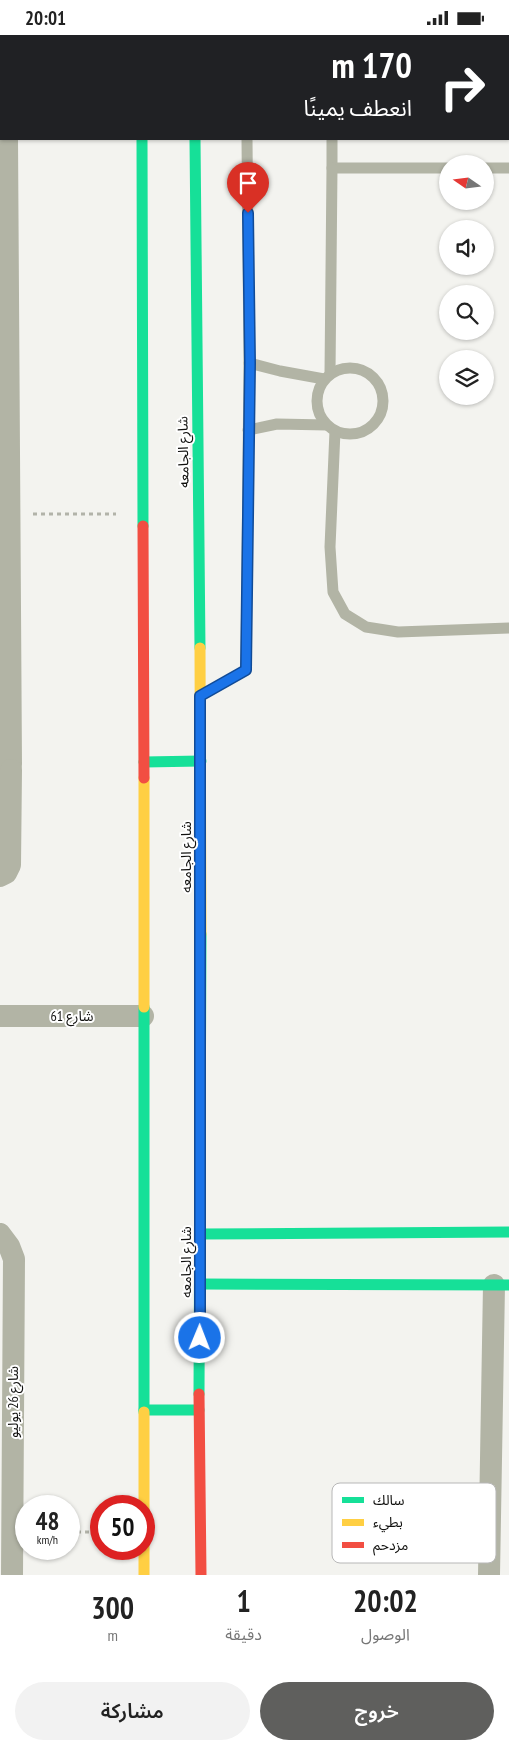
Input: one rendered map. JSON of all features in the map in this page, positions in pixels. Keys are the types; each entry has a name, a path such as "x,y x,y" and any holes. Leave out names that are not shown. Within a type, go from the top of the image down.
{"main road":[{"path":"142,140 144,1575"},
{"name":"شارع الجامعه","path":"195,140 201,761 200,1575"},
{"path":"144,762 201,761"},
{"path":"201,1234 509,1232"},
{"path":"201,1284 501,1285"},
{"path":"144,1410 199,1410"}],"street":[{"path":"0,876 6,873 10,865 11,764 7,140"},
{"path":"0,789 8,776 11,764"},
{"name":"شارع 61","path":"0,1016 143,1016"},
{"name":"شارع 26 يوليو","path":"0,1234 9,1246 14,1259 12,1575"},
{"path":"493,1483 501,1285"}],"lane":[{"path":"200,696 246,670 250,363 247,140"},
{"path":"332,140 327,376 320,387 316,403 322,419 331,428 330,547 333,593 346,614 366,627 398,632 509,627"},
{"path":"332,168 439,168"},
{"path":"494,168 509,168"},
{"path":"248,430 277,424 331,428 347,434 360,433 371,427 379,416 383,404 382,391 376,380 366,372 354,367 342,369 327,376 280,371 250,363"}],"path":[{"path":"9,513 143,514"}],"traffic: fast":[{"path":"142,140 143,526"},
{"path":"195,140 200,648"},
{"path":"144,762 201,761"},
{"path":"199,1394 201,934"},
{"path":"144,1007 144,1412"},
{"path":"201,1234 509,1232"},
{"path":"201,1284 509,1285"},
{"path":"144,1410 199,1410"}],"traffic: slow":[{"path":"200,648 201,934"},
{"path":"144,778 144,1007"},
{"path":"144,1412 144,1575"}],"traffic: jam":[{"path":"143,526 144,778"},
{"path":"199,1394 201,1575"}],"route":[{"path":"200,1338 200,696 246,670 250,363 248,213"}]}
